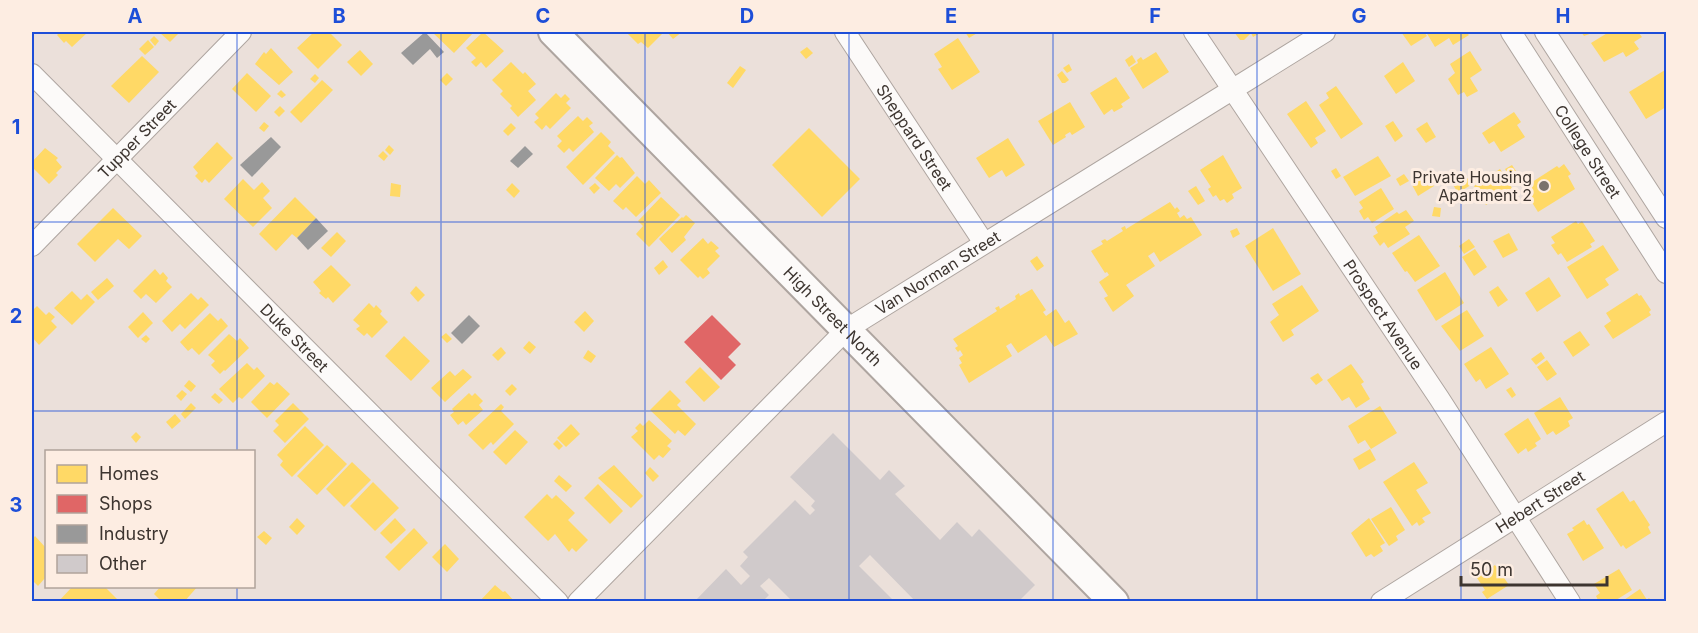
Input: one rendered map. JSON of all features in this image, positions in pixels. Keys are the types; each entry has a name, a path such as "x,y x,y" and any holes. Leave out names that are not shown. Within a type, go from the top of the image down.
{"main road":[{"name":"High Street North","path":"553,32 1114,602"}],"street":[{"name":"Tupper Street","path":"32,246 241,32"},
{"name":"Sheppard Street","path":"845,32 984,243"},
{"name":"Prospect Avenue","path":"1194,32 1439,398 1570,602"},
{"name":"Van Norman Street","path":"578,602 847,329 1231,88 1325,32"},
{"name":"College Street","path":"1510,32 1666,273"},
{"name":"College Street","path":"1545,32 1666,218"},
{"name":"Duke Street","path":"32,74 558,602"},
{"name":"Hebert Street","path":"1381,602 1666,422"}],"building: Homes":[{"path":"57,32 88,32 72,47 66,41 64,43"},
{"path":"159,32 180,32 170,42"},
{"path":"314,32 329,32 342,45 318,69 297,48"},
{"path":"432,32 474,32 454,53"},
{"path":"483,32 504,51 486,68 481,62 476,67 471,62 476,58 466,48"},
{"path":"664,32 648,48 641,42 638,44 627,33"},
{"path":"667,32 682,32 673,39"},
{"path":"965,32 979,32 969,38"},
{"path":"1234,32 1262,32 1253,37 1251,33 1244,40 1240,40"},
{"path":"1401,32 1424,32 1427,36 1411,46"},
{"path":"1426,32 1466,32 1469,35 1453,45 1449,38 1435,47"},
{"path":"1581,32 1595,32 1584,36"},
{"path":"1609,32 1638,32 1642,37 1634,42 1639,49 1626,57 1623,52 1604,62 1591,43"},
{"path":"154,36 159,41 155,46 150,40"},
{"path":"958,38 980,72 952,90 938,69 942,67 934,54"},
{"path":"148,40 154,47 145,55 139,49"},
{"path":"807,47 813,53 806,59 800,52"},
{"path":"271,48 293,72 279,85 255,64 264,52 266,54"},
{"path":"360,50 373,64 361,76 347,62"},
{"path":"1470,51 1482,70 1470,78 1478,91 1467,97 1464,92 1458,95 1448,79 1455,73 1450,64"},
{"path":"1156,52 1169,72 1143,89 1130,68 1138,63 1137,60 1141,57 1143,60"},
{"path":"1132,55 1136,62 1129,67 1125,60"},
{"path":"142,56 159,72 129,103 111,86"},
{"path":"511,62 536,84 528,91 536,100 518,117 510,108 512,106 500,94 503,91 492,80"},
{"path":"1403,62 1415,81 1396,94 1384,76"},
{"path":"1069,64 1072,70 1067,73 1063,68"},
{"path":"740,66 746,70 733,88 727,83"},
{"path":"1665,70 1666,107 1646,119 1629,92"},
{"path":"1062,71 1069,80 1065,83 1062,83 1057,75"},
{"path":"247,73 271,96 256,112 232,89"},
{"path":"447,73 453,79 446,86 440,80"},
{"path":"315,74 319,78 315,83 310,79"},
{"path":"1116,77 1130,98 1121,104 1123,107 1114,112 1112,109 1104,115 1090,93"},
{"path":"322,80 333,90 301,123 290,112"},
{"path":"1336,86 1363,124 1341,139 1319,105 1329,98 1326,93"},
{"path":"281,90 286,95 282,98 277,94"},
{"path":"556,93 561,98 565,94 570,99 566,103 571,108 550,129 546,125 542,130 534,122 539,118 535,114"},
{"path":"1306,101 1326,131 1315,138 1318,143 1311,148 1287,114"},
{"path":"1070,102 1085,127 1072,135 1070,132 1053,145 1038,121"},
{"path":"280,106 285,111 279,117 274,112"},
{"path":"1514,112 1521,122 1517,125 1525,137 1501,152 1494,141 1489,144 1482,133"},
{"path":"578,116 583,121 587,117 593,123 589,126 594,132 573,152 569,148 564,153 557,146 562,141 557,136"},
{"path":"1393,121 1403,136 1395,142 1385,126"},
{"path":"264,122 269,126 264,132 259,128"},
{"path":"1427,122 1436,137 1426,143 1416,129"},
{"path":"511,123 516,128 508,136 503,131"},
{"path":"809,128 860,179 822,217 772,165"},
{"path":"601,132 611,142 608,146 615,153 583,185 566,167"},
{"path":"1008,138 1025,165 1006,177 1002,170 989,178 976,158"},
{"path":"217,142 233,158 209,183 205,179 202,183 195,176 198,173 193,167"},
{"path":"389,145 394,150 390,155 385,150"},
{"path":"45,148 58,158 56,160 62,167 49,184 32,167 32,162"},
{"path":"383,151 388,156 384,161 378,156"},
{"path":"617,155 622,157 635,173 620,188 616,184 609,191 595,178"},
{"path":"1223,155 1242,188 1232,194 1234,198 1227,203 1224,199 1220,201 1216,195 1213,197 1208,189 1211,187 1200,170"},
{"path":"1378,156 1391,176 1355,196 1343,177"},
{"path":"1564,164 1571,174 1568,176 1575,189 1538,212 1523,188 1557,166 1559,168"},
{"path":"1512,165 1516,171 1509,176 1505,169"},
{"path":"1336,168 1341,176 1336,179 1331,171"},
{"path":"1500,169 1512,188 1486,205 1474,186"},
{"path":"1458,172 1463,181 1470,177 1474,183 1458,193 1449,178"},
{"path":"1478,172 1481,178 1475,182 1472,176"},
{"path":"1427,173 1434,186 1418,196 1411,183"},
{"path":"1404,174 1409,181 1400,186 1396,179"},
{"path":"637,176 645,184 649,180 661,193 636,217 626,207 623,210 613,201"},
{"path":"243,179 254,190 262,182 270,191 263,198 272,208 253,227 224,199"},
{"path":"391,183 401,185 400,197 390,196"},
{"path":"512,183 520,191 514,198 506,190"},
{"path":"595,183 600,188 594,194 589,188"},
{"path":"1196,186 1205,201 1198,205 1188,191"},
{"path":"1381,188 1394,209 1372,223 1368,217 1364,220 1359,211 1363,208 1359,202"},
{"path":"295,197 316,218 297,238 292,234 276,251 259,234"},
{"path":"661,197 680,215 649,247 636,234 643,226 638,221"},
{"path":"1170,202 1175,209 1177,207 1180,211 1177,213 1180,218 1184,215 1187,219 1191,217 1202,235 1160,262 1154,252 1148,256 1155,266 1126,285 1134,296 1113,312 1104,298 1108,296 1099,282 1109,275 1105,273 1091,251 1103,244 1101,241 1105,239 1107,241 1123,231 1121,228 1125,226 1126,229"},
{"path":"1434,207 1441,208 1440,217 1432,216"},
{"path":"113,208 142,236 129,249 118,239 95,262 77,244"},
{"path":"1406,210 1414,221 1405,227 1410,234 1388,248 1384,242 1380,246 1373,236 1378,233 1375,227 1397,212 1399,214"},
{"path":"686,215 695,223 684,237 686,240 672,253 659,239"},
{"path":"1576,221 1578,224 1582,221 1595,241 1590,244 1592,247 1567,262 1551,245 1555,243 1551,237"},
{"path":"1237,228 1240,234 1233,238 1230,231"},
{"path":"1273,228 1301,274 1273,291 1245,246"},
{"path":"337,232 346,241 331,257 321,248"},
{"path":"1509,233 1518,250 1503,258 1493,241"},
{"path":"1419,235 1440,266 1415,282 1392,253"},
{"path":"703,238 708,244 711,241 719,248 715,251 720,256 707,269 710,273 703,279 700,276 698,278 680,260"},
{"path":"1469,239 1475,247 1464,254 1459,246"},
{"path":"1603,245 1619,270 1605,279 1609,285 1587,299 1567,267"},
{"path":"1475,249 1487,267 1474,276 1462,257"},
{"path":"1037,256 1044,266 1037,271 1030,261"},
{"path":"663,260 668,267 659,275 654,268"},
{"path":"331,265 351,285 333,303 328,297 326,299 319,293 321,291 313,282"},
{"path":"155,269 160,275 163,272 168,278 166,281 172,287 156,303 146,294 141,299 133,291"},
{"path":"1445,272 1464,303 1436,321 1417,290"},
{"path":"1549,277 1561,296 1537,312 1525,293"},
{"path":"107,278 114,286 98,300 91,292"},
{"path":"1302,285 1319,311 1291,330 1294,335 1283,342 1270,322 1279,315 1272,304"},
{"path":"416,286 425,295 418,302 410,293"},
{"path":"1498,286 1508,300 1498,307 1489,292"},
{"path":"1032,289 1046,310 1043,312 1046,316 1056,309 1065,323 1069,320 1078,334 1054,347 1046,335 1018,353 1011,343 1006,346 1012,356 969,383 959,365 962,363 959,358 963,355 955,348 958,346 953,339 997,311 995,308 999,306 1000,309 1016,299 1015,296 1019,293 1020,296"},
{"path":"72,291 81,300 87,294 95,302 72,325 54,308"},
{"path":"191,293 198,300 201,297 209,305 185,329 180,324 172,332 162,321"},
{"path":"1637,293 1641,295 1651,310 1649,312 1651,315 1613,339 1604,326 1611,321 1606,313"},
{"path":"369,303 374,308 376,305 382,311 380,314 388,322 372,338 367,333 364,336 356,329 360,326 353,320"},
{"path":"37,306 46,315 49,312 55,317 51,321 57,327 39,345 32,337 32,311"},
{"path":"1467,310 1484,336 1460,351 1441,326"},
{"path":"585,311 594,321 584,332 574,322"},
{"path":"143,312 153,323 138,338 128,327"},
{"path":"210,313 218,321 221,318 228,326 199,355 192,348 188,351 180,342"},
{"path":"1580,331 1590,345 1573,357 1563,342"},
{"path":"446,333 452,339 447,343 441,337"},
{"path":"229,334 237,341 240,338 249,348 220,374 211,365 215,361 208,355"},
{"path":"146,335 150,339 146,343 141,339"},
{"path":"404,336 430,361 411,381 385,356"},
{"path":"529,341 536,347 530,354 523,348"},
{"path":"501,347 506,353 498,361 492,355"},
{"path":"1491,347 1509,374 1486,389 1480,379 1476,382 1464,364"},
{"path":"588,350 596,356 591,363 583,358"},
{"path":"1541,352 1545,358 1536,365 1531,359"},
{"path":"1547,360 1557,374 1547,381 1537,367"},
{"path":"247,363 254,370 257,367 265,376 242,399 239,397 233,403 219,389"},
{"path":"1351,364 1364,382 1361,384 1370,399 1356,408 1349,397 1342,401 1327,380"},
{"path":"700,367 720,387 704,402 685,382"},
{"path":"463,369 472,377 445,402 431,388 450,371 455,376"},
{"path":"1318,373 1323,380 1316,385 1310,378"},
{"path":"189,380 196,386 191,392 184,386"},
{"path":"270,382 274,385 277,382 290,394 267,418 251,402"},
{"path":"512,384 517,389 510,396 505,391"},
{"path":"1511,387 1516,395 1512,398 1506,390"},
{"path":"182,390 187,394 181,401 176,396"},
{"path":"670,390 681,401 677,405 696,424 685,436 678,430 675,434 650,410"},
{"path":"215,393 223,400 219,404 211,397"},
{"path":"469,393 472,396 475,393 483,401 479,405 483,410 466,425 463,421 458,425 450,415 454,412 452,409"},
{"path":"1560,397 1573,418 1568,421 1570,426 1556,435 1553,431 1547,435 1534,413"},
{"path":"191,403 196,408 185,419 181,414"},
{"path":"293,403 309,419 285,443 273,431 279,425 275,421"},
{"path":"501,404 504,407 501,411 514,424 493,445 491,442 483,450 468,435"},
{"path":"1380,406 1397,433 1371,449 1365,440 1358,444 1348,426"},
{"path":"175,414 181,421 172,429 166,422"},
{"path":"1528,418 1541,439 1535,443 1537,446 1528,452 1526,448 1518,454 1504,434"},
{"path":"649,420 672,441 667,446 671,449 663,458 659,455 654,460 631,437 638,431 635,428 640,423 643,426"},
{"path":"571,424 580,434 566,447 557,438"},
{"path":"305,426 324,445 292,477 280,465 283,461 277,455"},
{"path":"515,430 528,442 506,465 493,452"},
{"path":"136,432 141,437 136,443 131,437"},
{"path":"557,440 563,446 559,450 553,444"},
{"path":"327,445 347,464 317,495 297,476"},
{"path":"1370,449 1376,460 1359,470 1353,459"},
{"path":"352,462 371,480 344,507 326,489"},
{"path":"1414,462 1428,483 1416,490 1431,513 1422,518 1425,522 1419,526 1417,522 1412,526 1383,482"},
{"path":"614,465 643,496 631,508 598,478"},
{"path":"650,467 659,476 653,482 645,473"},
{"path":"559,475 572,486 566,492 554,481"},
{"path":"373,482 399,508 375,531 350,506"},
{"path":"598,484 623,511 610,524 584,498"},
{"path":"1623,491 1630,502 1634,500 1650,525 1648,527 1651,533 1626,549 1623,545 1621,547 1596,509"},
{"path":"547,494 552,499 556,495 575,513 568,520 588,540 576,552 572,548 569,552 555,534 548,541 524,517"},
{"path":"1391,507 1405,530 1396,536 1398,540 1389,546 1371,519"},
{"path":"297,518 305,526 297,535 289,527"},
{"path":"395,518 406,530 391,544 380,533"},
{"path":"1369,518 1385,543 1380,546 1383,551 1374,557 1371,554 1366,557 1351,533"},
{"path":"1584,520 1604,548 1583,561 1567,534"},
{"path":"414,528 428,543 399,571 385,557"},
{"path":"264,531 272,538 266,545 257,537"},
{"path":"35,536 45,547 45,578 38,586 32,580 32,540"},
{"path":"445,544 459,559 447,572 432,557"},
{"path":"1495,565 1509,585 1487,599 1482,592 1485,590 1477,578"},
{"path":"1619,569 1632,590 1613,602 1599,602 1596,596 1600,593 1594,584"},
{"path":"495,585 503,592 505,591 515,602 479,602"},
{"path":"71,588 106,588 117,599 114,602 58,602"},
{"path":"159,588 196,588 184,602 162,602 154,594"},
{"path":"1640,589 1647,600 1649,598 1652,602 1621,602"}],"building: Shops":[{"path":"712,315 741,344 728,357 736,365 721,380 684,342"}],"building: Industry":[{"path":"425,32 444,52 437,58 430,49 413,65 401,53"},
{"path":"271,137 281,147 252,177 240,165"},
{"path":"525,146 533,154 518,168 510,161"},
{"path":"316,218 328,231 308,250 297,238"},
{"path":"469,315 480,326 462,344 451,333"}],"building: Other":[{"path":"833,433 880,480 889,470 905,486 895,494 940,540 957,522 972,537 979,529 1035,585 1018,602 916,602 870,555 859,566 895,602 793,602 769,578 760,586 769,595 762,602 694,602 726,569 741,585 750,576 740,566 748,557 743,552 795,500 810,515 815,510 811,506 815,501 790,477"}],"place":[{"name":"Private Housing Apartment 2","path":"1544,186"}]}
